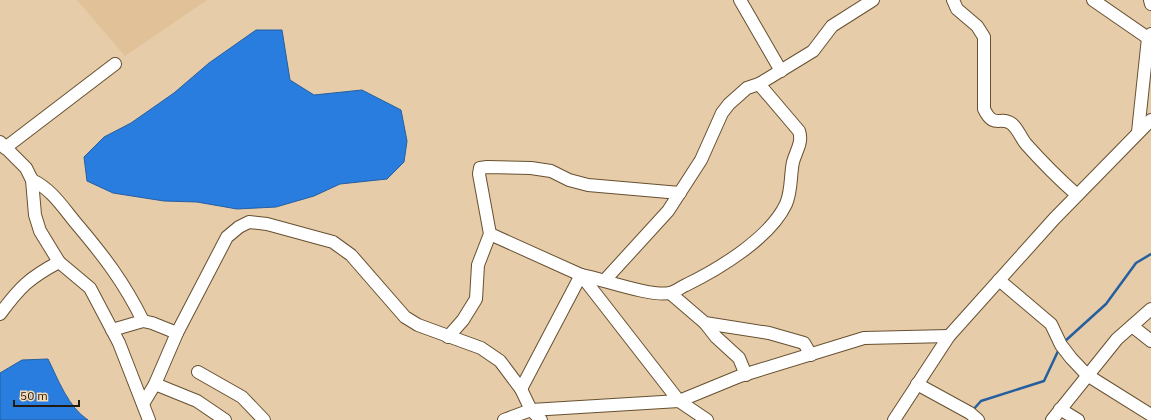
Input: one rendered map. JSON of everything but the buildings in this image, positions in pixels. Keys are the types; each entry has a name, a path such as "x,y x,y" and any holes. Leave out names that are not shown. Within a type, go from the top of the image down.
{"street":[{"path":"740,0 781,71"},
{"path":"604,280 668,211 701,160 722,113 729,104 748,88 759,84 813,51 832,26 873,0"},
{"path":"953,0 957,9 977,26 984,37 984,109 988,118 994,121 1009,122 1013,125 1029,148 1052,173 1077,195"},
{"path":"1093,0 1150,36 1138,132"},
{"path":"1150,0 1151,4"},
{"path":"115,64 3,145 26,168 32,180 35,215 40,231 59,262 90,288 119,343 149,420"},
{"path":"490,234 581,275 643,290 670,293 704,276 753,243 771,225 786,204 791,189 796,153 801,140 799,130 759,84"},
{"path":"894,420 949,336 1077,195 1151,120"},
{"path":"448,336 463,320 476,298 476,274 490,234 479,174 480,168 531,168 551,172 569,180 588,185 680,192"},
{"path":"32,180 49,190 105,257 129,292 143,321"},
{"path":"143,404 155,384 177,333 227,237 239,226 249,222 267,224 332,242 351,255 406,317 418,324 481,348 500,361 521,389 531,410 540,420"},
{"path":"0,314 19,289 30,279 59,262"},
{"path":"521,389 581,275"},
{"path":"581,275 679,401 707,420"},
{"path":"999,280 1051,324 1064,349 1087,375 1151,415"},
{"path":"670,293 705,323 716,337 739,358 746,375"},
{"path":"1052,420 1117,339 1151,309"},
{"path":"112,330 143,321 177,333"},
{"path":"705,323 769,333 804,343 811,355"},
{"path":"1132,326 1151,341"},
{"path":"504,420 531,410 679,401 746,375 864,338 949,336"},
{"path":"198,372 242,397 264,420"},
{"path":"155,384 197,401 224,420"},
{"path":"917,384 970,413 978,420"},
{"path":"1060,410 1078,420"}],"shaded area":[{"path":"77,0 207,0 125,56"}],"water":[{"path":"256,30 282,30 290,80 314,95 362,90 401,110 407,141 404,162 387,179 340,184 314,196 276,207 237,209 197,202 164,201 113,193 87,181 84,157 104,137 131,123 174,93 209,63"},
{"path":"48,359 69,400 88,420 0,420 0,373 22,360"}],"waterway":[{"path":"1064,342 1106,304 1136,263 1151,254"},
{"path":"972,411 981,401 1044,381 1059,349"}]}
